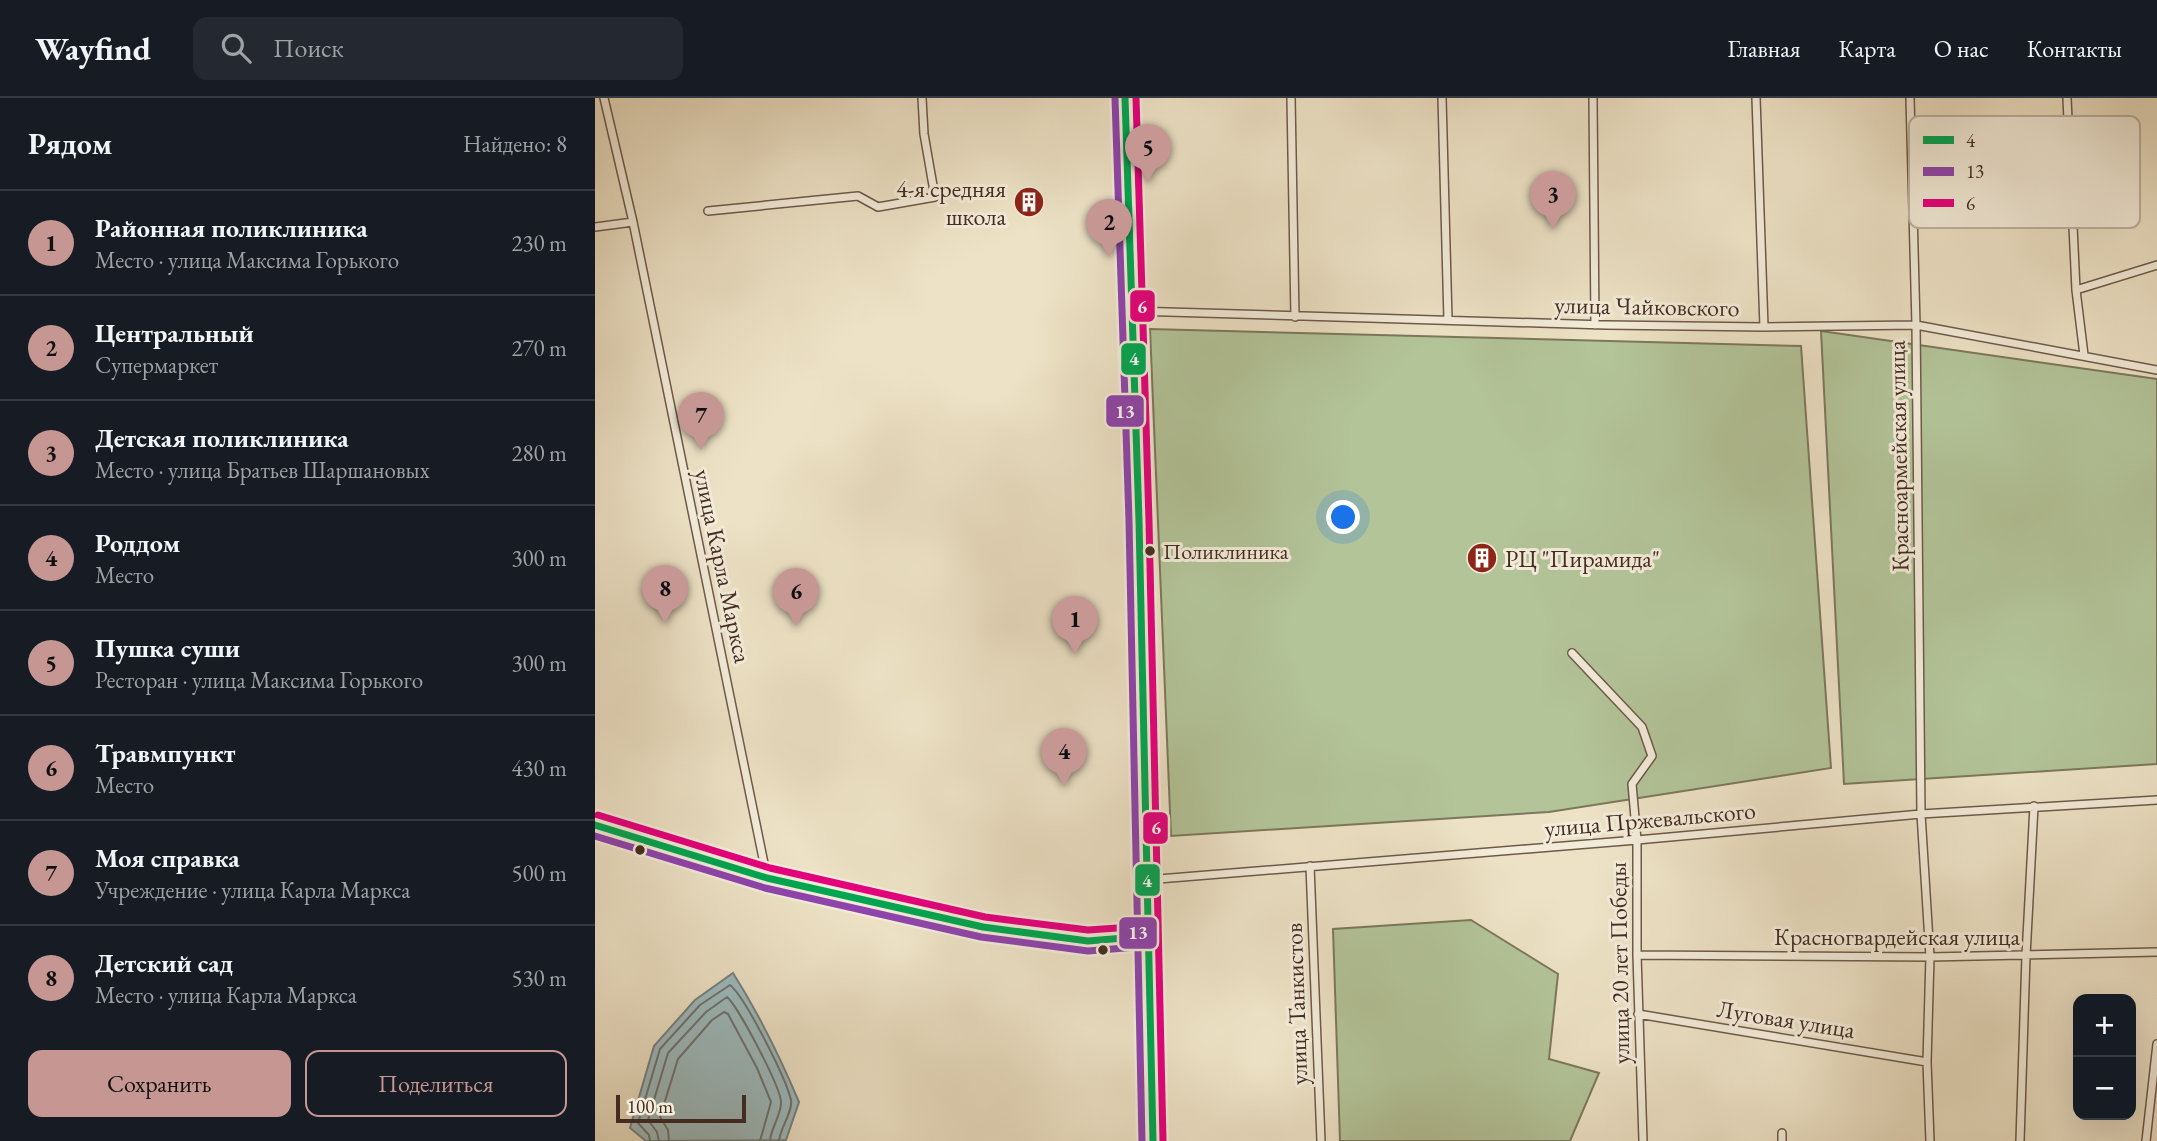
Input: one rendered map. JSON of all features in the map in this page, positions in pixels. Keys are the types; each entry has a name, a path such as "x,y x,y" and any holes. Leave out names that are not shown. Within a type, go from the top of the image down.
{"street":[{"name":"улица Карла Маркса","path":"604,98 767,878"},
{"path":"708,211 858,196 878,207 935,197 924,134 922,98"},
{"path":"1125,98 1133,310 1153,1141"},
{"path":"1291,98 1295,317"},
{"path":"1442,98 1448,320"},
{"path":"1593,98 1595,325"},
{"path":"1756,98 1764,327"},
{"name":"Красноармейская улица","path":"1910,98 1910,116"},
{"path":"2067,98 2068,116"},
{"path":"595,228 632,222"},
{"name":"Красноармейская улица","path":"1913,228 1921,814 1930,957 1927,1062 1930,1141"},
{"path":"2074,228 2084,355"},
{"path":"2077,290 2157,265"},
{"name":"улица Чайковского","path":"1133,310 1595,325 1916,325 2157,370"},
{"name":"улица 20 лет Победы","path":"1572,653 1642,727 1652,757 1632,784 1637,840 1638,1014 1643,1141"},
{"name":"улица Пржевальского","path":"1146,880 1921,814 2157,800"},
{"path":"2020,1141 2034,806"},
{"path":"595,825 767,878 983,927 1088,941 1149,936"},
{"name":"улица Танкистов","path":"1310,866 1321,1141"},
{"name":"Красногвардейская улица","path":"1637,955 1930,957 2157,952"},
{"name":"Луговая улица","path":"1638,1014 1927,1062"},
{"path":"2146,1141 2157,1044"}],"green space":[{"path":"1150,329 1801,346 1831,768 1549,812 1171,836"},
{"path":"1821,331 2157,379 2157,764 1844,784"},
{"path":"1471,920 1558,974 1549,1059 1599,1073 1570,1141 1340,1141 1333,929"}],"water":[{"path":"733,973 769,1036 799,1102 786,1140 646,1141 630,1128 654,1046 695,1000"}],"transit line":[{"name":"13","path":"1115,98 1129,521 1142,1141"},
{"name":"4","path":"1125,98 1139,521 1153,1141"},
{"name":"6","path":"1136,98 1163,1141"},
{"name":"6","path":"598,815 770,868 985,917 1088,930 1147,926"},
{"name":"4","path":"595,825 767,878 983,927 1088,941 1148,936"},
{"name":"13","path":"595,836 765,888 981,937 1088,951 1149,946"}],"place":[{"name":"Пушка суши","path":"1148,182"},
{"name":"4-я средняя школа","path":"1029,202"},
{"name":"Детская поликлиника","path":"1553,229"},
{"name":"Центральный","path":"1109,257"},
{"name":"Моя справка","path":"701,450"},
{"name":"Поликлиника","path":"1150,551"},
{"name":"РЦ \"Пирамида\"","path":"1482,558"},
{"name":"Детский сад","path":"665,623"},
{"name":"Травмпункт","path":"796,626"},
{"name":"Районная поликлиника","path":"1075,654"},
{"name":"Роддом","path":"1064,786"}]}
